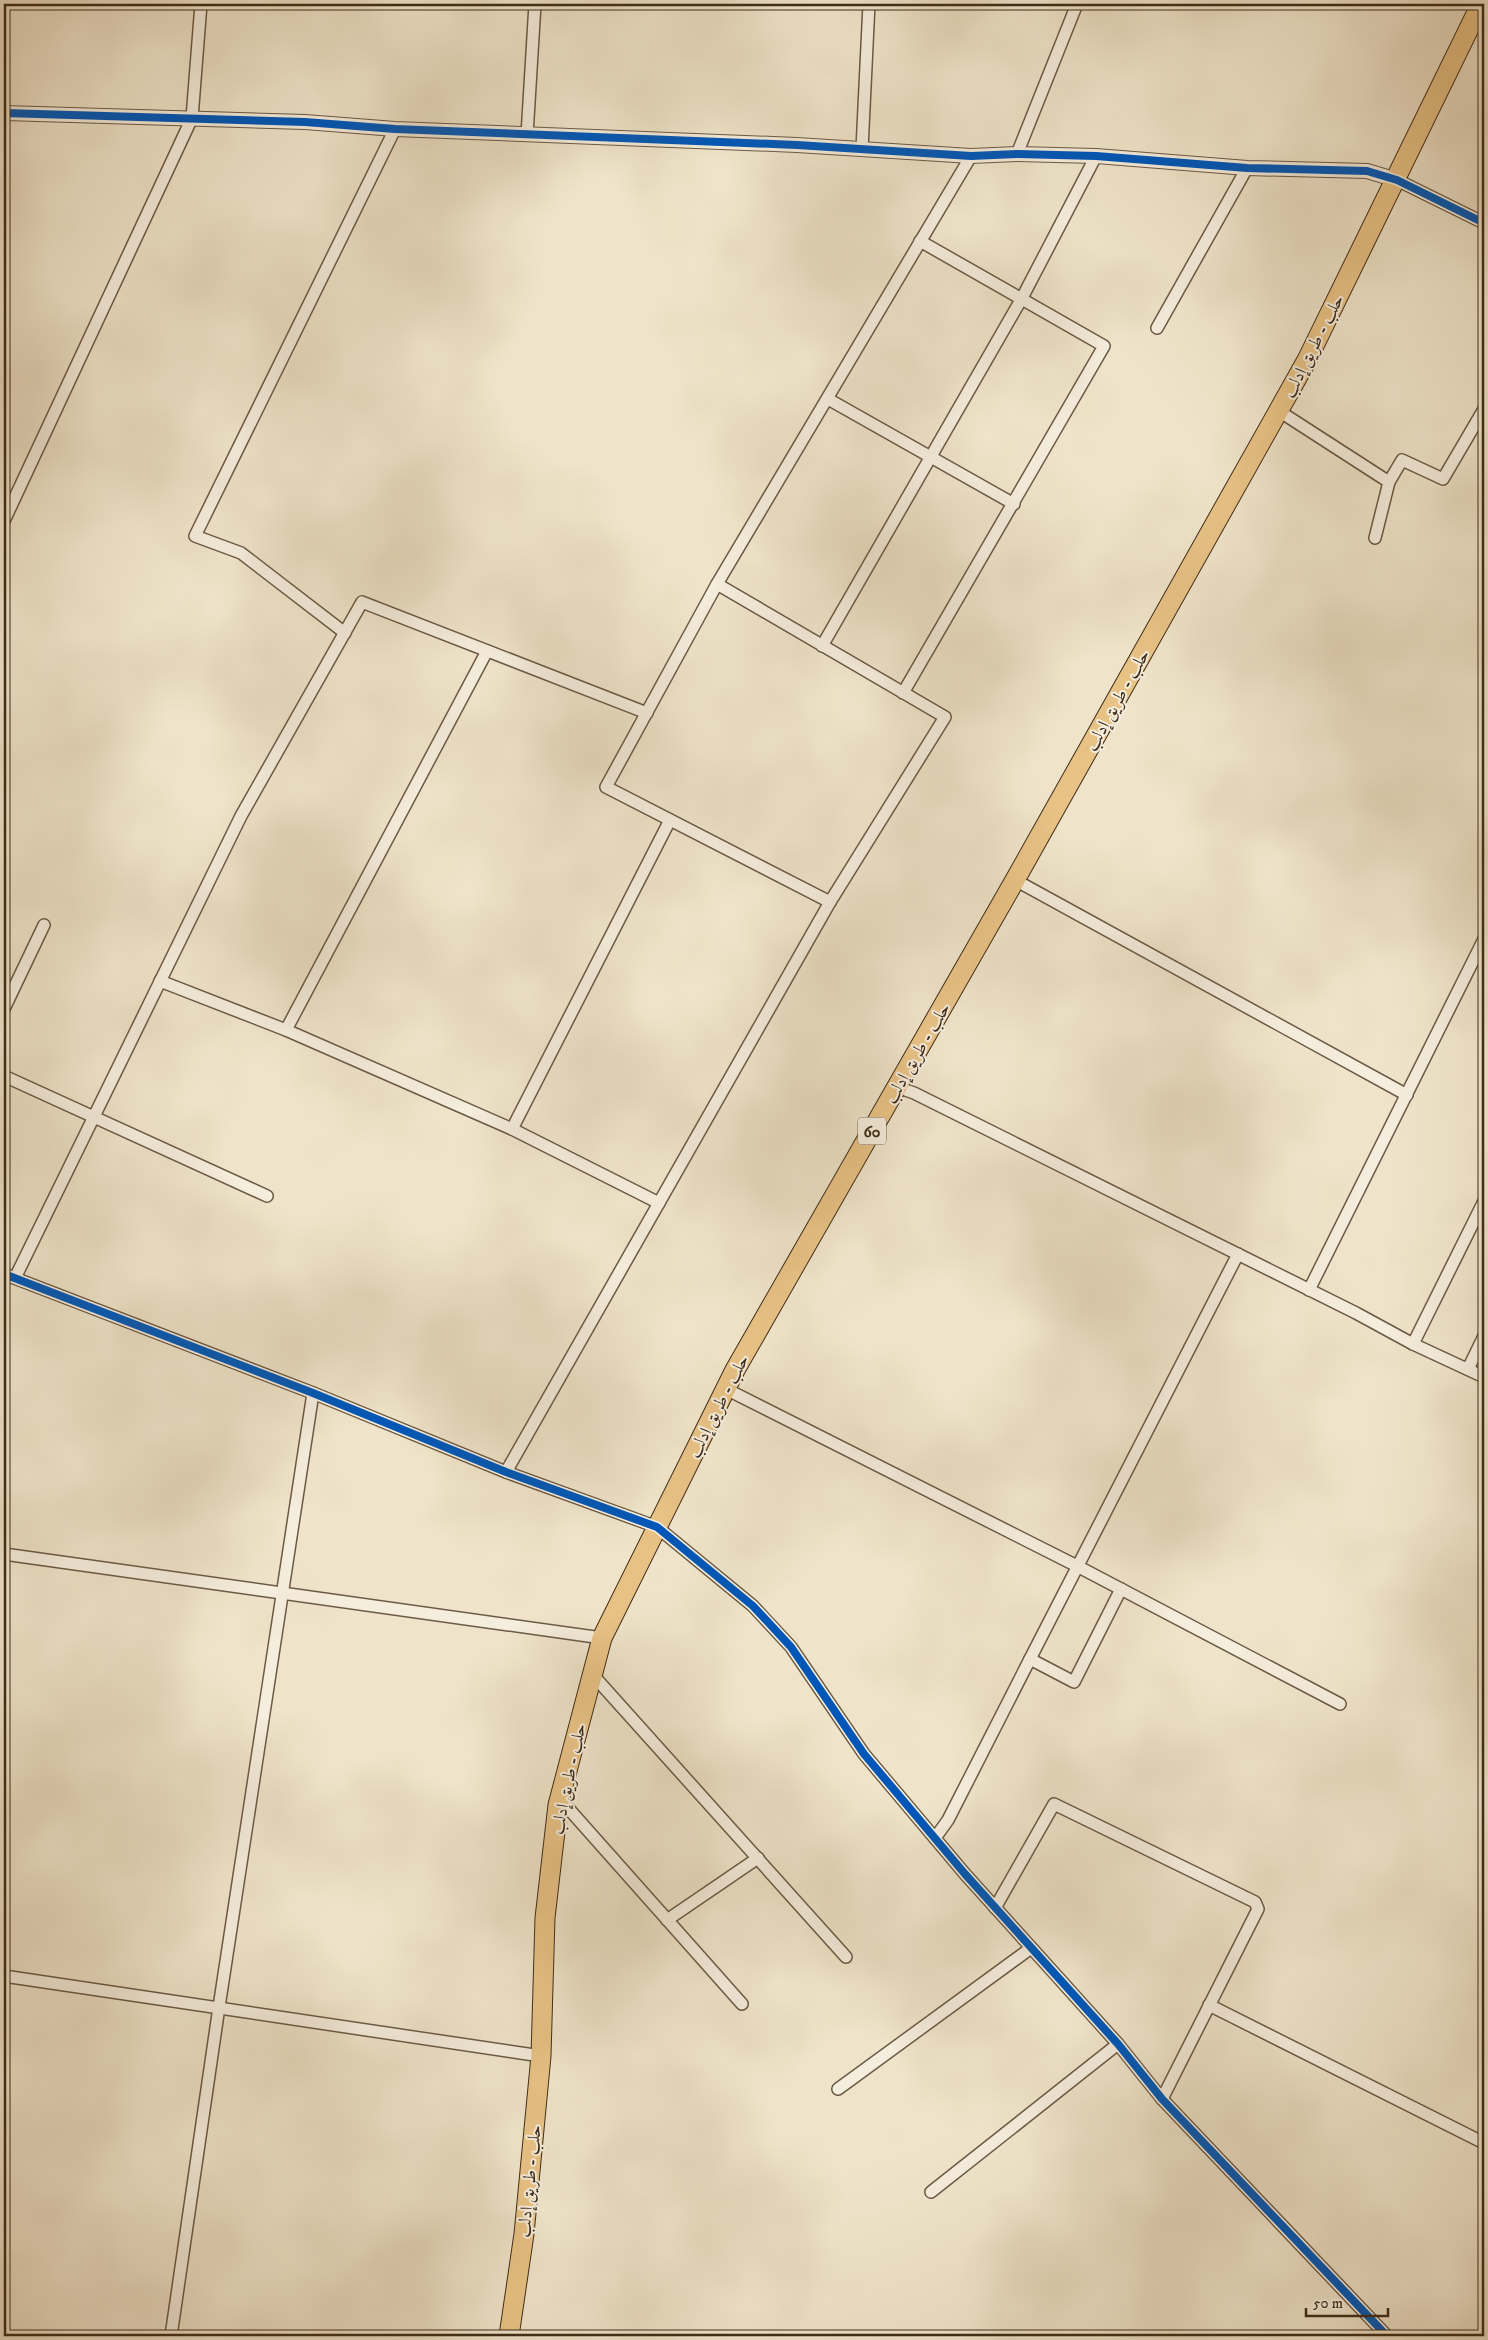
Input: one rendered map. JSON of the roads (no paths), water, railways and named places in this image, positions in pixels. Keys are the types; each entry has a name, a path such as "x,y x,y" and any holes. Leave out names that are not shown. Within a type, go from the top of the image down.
{"highway":[{"name":"حلب - طريق إدلب","path":"509,2336 524,2234 541,2056 546,1918 560,1800 602,1638 726,1389 1308,360 1481,4"}],"street":[{"path":"4,521 192,118 200,4"},
{"path":"527,135 535,4"},
{"path":"862,148 869,4"},
{"path":"1017,154 1077,4"},
{"path":"4,113 305,122 395,129 862,148 970,156 1017,154 1096,156 1247,168 1367,171 1397,180 1484,223"},
{"path":"345,633 241,553 196,536 395,129"},
{"path":"830,902 606,787 717,584 970,156"},
{"path":"822,646 932,458 1022,298 1096,156"},
{"path":"1157,328 1247,168"},
{"path":"903,693 1104,346 920,241"},
{"path":"828,399 1014,504"},
{"path":"1375,538 1388,482 1402,460 1442,480 1481,423 1484,409"},
{"path":"1279,411 1388,482"},
{"path":"506,1472 830,902 945,717 717,584"},
{"path":"647,713 362,602 240,816 93,1117 9,1276 313,1393 506,1472 657,1527 753,1606 790,1647 864,1754 995,1908 1118,2044 1162,2098 1387,2336"},
{"path":"286,1030 487,650"},
{"path":"512,1129 670,820"},
{"path":"1015,880 1407,1096"},
{"path":"4,1009 44,925"},
{"path":"1309,1290 1484,938"},
{"path":"160,981 286,1030 512,1129 659,1203"},
{"path":"4,1076 267,1196"},
{"path":"897,1087 914,1092 1413,1344 1484,1377"},
{"path":"1413,1344 1484,1201"},
{"path":"935,1838 948,1820 1238,1254"},
{"path":"1468,1369 1484,1336"},
{"path":"726,1389 1077,1566 1340,1704"},
{"path":"171,2336 219,2007 313,1393"},
{"path":"4,1554 602,1638"},
{"path":"1030,1659 1074,1682 1121,1589"},
{"path":"592,1674 846,1957"},
{"path":"560,1800 742,2004"},
{"path":"995,1908 1054,1804 1255,1902 1258,1910 1162,2098"},
{"path":"667,1920 758,1858"},
{"path":"838,2089 1031,1948"},
{"path":"4,1976 541,2056"},
{"path":"1209,2006 1484,2143"},
{"path":"931,2192 1118,2044"}]}
